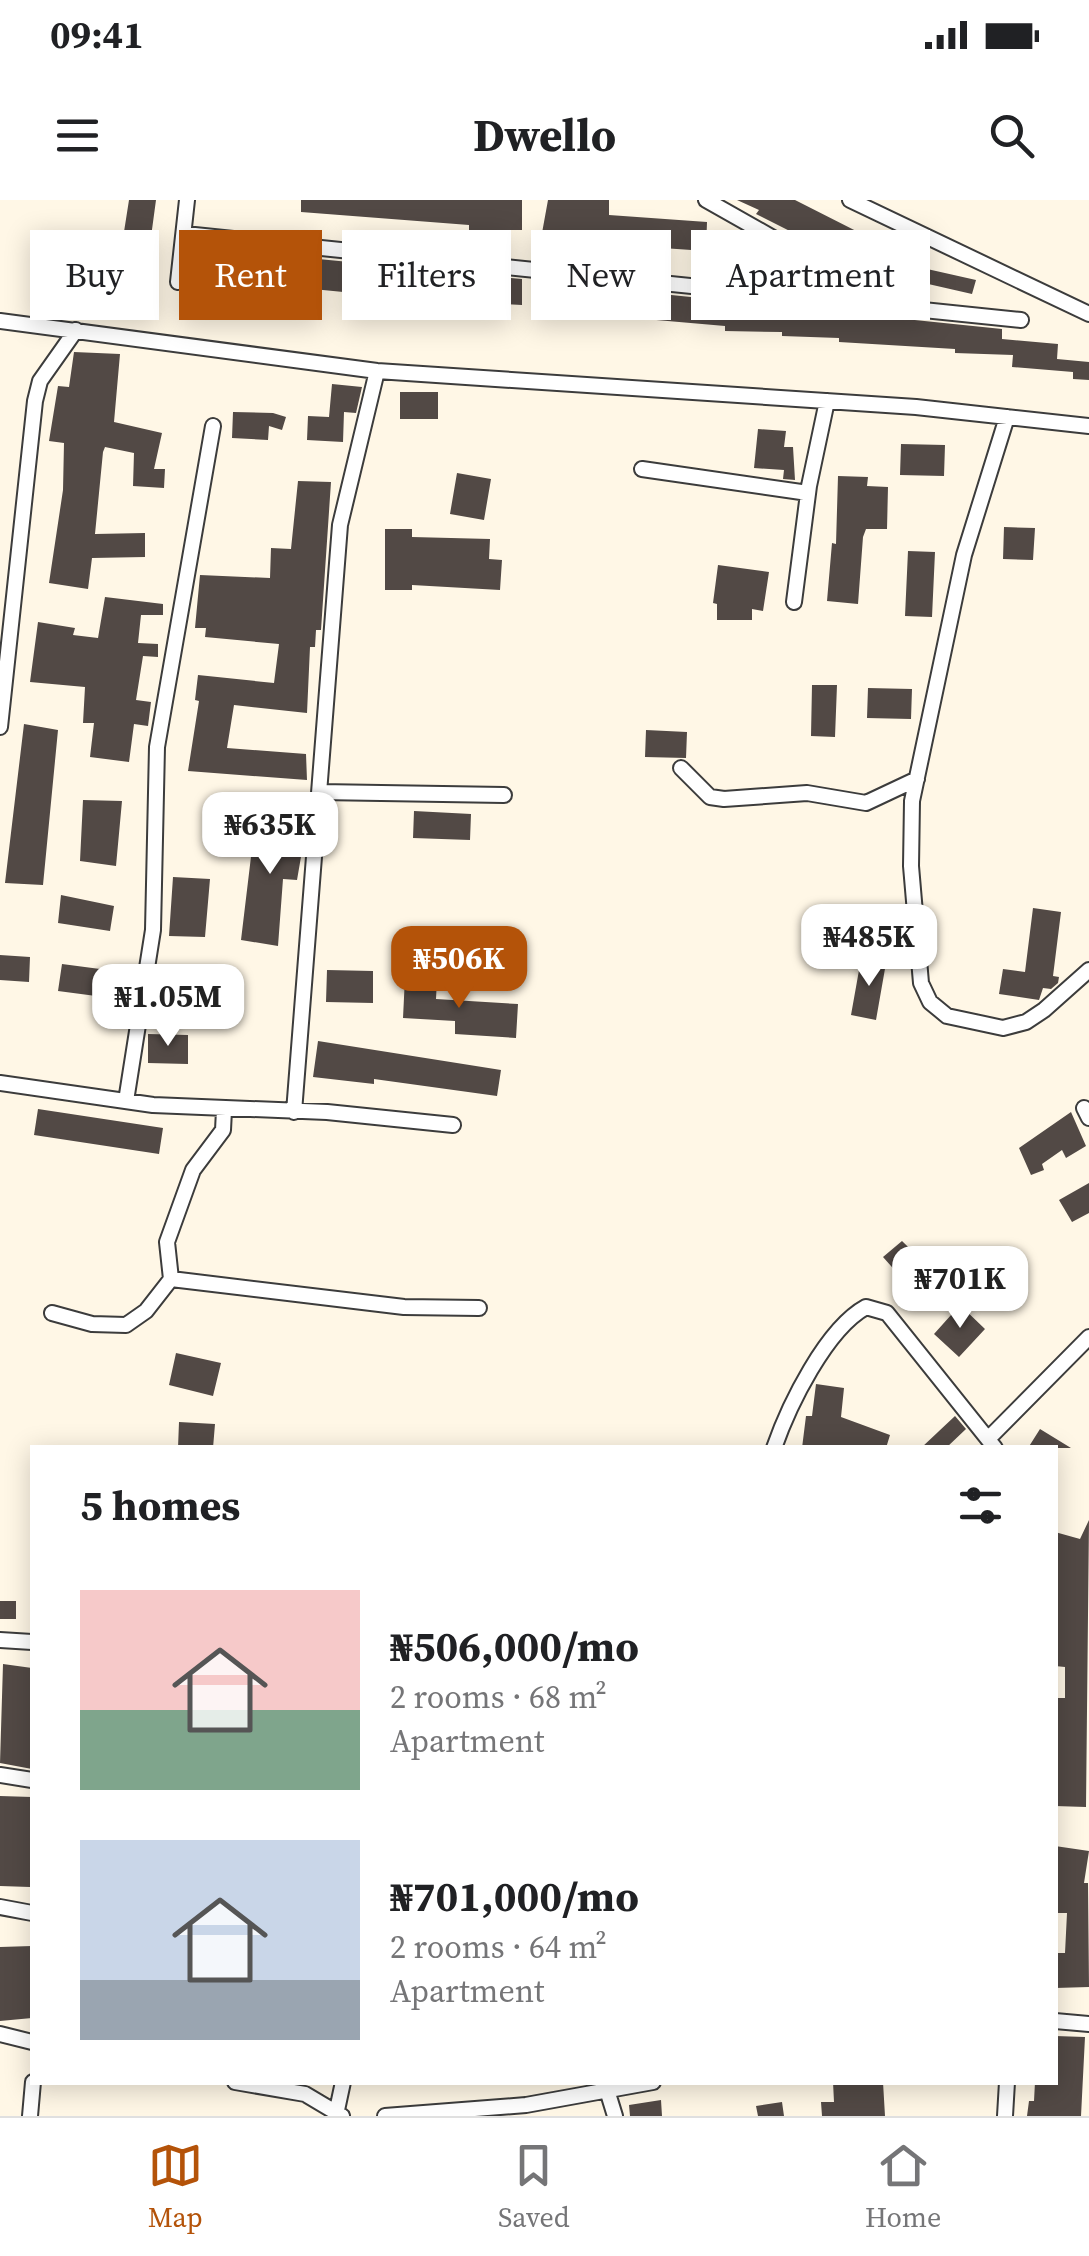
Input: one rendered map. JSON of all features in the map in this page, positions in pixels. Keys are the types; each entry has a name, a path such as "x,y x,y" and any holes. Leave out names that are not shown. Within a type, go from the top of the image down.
{"street":[{"path":"185,230 187,200"},
{"path":"706,200 759,230"},
{"path":"850,200 1089,314"},
{"path":"322,248 691,285"},
{"path":"178,282 179,275"},
{"path":"930,310 1022,320"},
{"path":"0,322 377,371 827,401 1089,426"},
{"path":"0,727 35,401 40,380 76,330"},
{"path":"294,1112 340,524 377,371"},
{"path":"794,602 808,493 827,401"},
{"path":"1007,417 964,555 912,801 911,866 920,983 930,1002 948,1016 1003,1028 1044,1010 1089,970"},
{"path":"126,1102 154,930 157,747 213,426"},
{"path":"642,469 808,493"},
{"path":"681,768 710,797 724,799 807,794 866,803 916,778"},
{"path":"320,792 504,795"},
{"path":"0,1082 126,1102 453,1125"},
{"path":"52,1312 92,1324 126,1326 146,1310 171,1279 167,1242 193,1170 224,1130 224,1110"},
{"path":"171,1279 404,1307 479,1308"},
{"path":"775,1445 788,1408 841,1328 866,1306 887,1313 992,1443 1089,1337"},
{"path":"0,1640 30,1642"},
{"path":"0,1774 30,1780"},
{"path":"0,1907 30,1913"},
{"path":"1058,2021 1089,2024"},
{"path":"0,2034 30,2042"},
{"path":"30,2116 33,2085"},
{"path":"252,2085 305,2094 340,2113 343,2085"},
{"path":"385,2116 526,2105 636,2085"},
{"path":"1004,2116 1007,2085"},
{"path":"607,2090 615,2116"}],"building":[{"path":"129,200 156,200 152,230 124,230"},
{"path":"301,200 522,200 522,230 469,230 469,225 301,212"},
{"path":"548,200 609,200 609,215 707,222 707,230 691,230 691,250 671,249 671,230 543,230"},
{"path":"737,200 795,200 854,230 788,230 756,214 759,210"},
{"path":"322,259 342,261 342,292 322,290"},
{"path":"930,270 976,280 972,294 930,284"},
{"path":"511,278 522,279 522,305 511,304"},
{"path":"671,295 691,297 691,320 914,320 1002,329 1002,339 1058,344 1057,359 1089,362 1089,380 1073,379 1073,372 1012,367 1013,355 839,342 839,338 782,336 782,332 725,331 725,326 656,320 671,320"},
{"path":"74,352 120,354 114,422 162,433 154,469 165,469 164,488 133,486 134,453 105,447 95,534 145,533 145,557 92,558 88,589 49,583 63,490 64,443 49,441 58,386 69,387"},
{"path":"332,384 362,387 356,413 344,412 343,442 307,440 308,416 329,417"},
{"path":"400,392 438,392 438,419 400,419"},
{"path":"233,412 286,417 282,430 269,426 268,440 232,438"},
{"path":"758,429 786,431 784,447 793,447 795,480 783,479 784,470 754,468"},
{"path":"901,444 945,445 944,476 900,475"},
{"path":"457,473 491,479 484,520 450,514"},
{"path":"838,476 868,477 867,486 888,487 887,529 866,529 863,537 858,604 827,601 832,543 836,544"},
{"path":"298,481 331,482 321,630 316,630 315,647 310,647 307,713 234,705 227,748 306,754 307,780 188,771 199,701 195,700 198,675 274,683 279,644 205,637 206,628 195,628 200,575 270,578 271,548 291,549"},
{"path":"1004,527 1035,528 1033,560 1003,559"},
{"path":"385,529 412,529 412,537 490,539 489,559 502,560 500,590 412,585 412,590 385,590"},
{"path":"908,551 935,552 932,617 905,616"},
{"path":"718,565 769,572 763,611 752,609 752,620 717,620 717,604 713,603"},
{"path":"105,597 163,604 163,615 141,615 138,643 158,644 158,657 143,656 136,700 151,702 148,726 134,724 129,762 90,757 94,723 83,723 85,687 30,682 38,622 75,628 73,635 98,638"},
{"path":"812,685 837,685 835,737 811,736"},
{"path":"868,688 912,689 911,719 867,718"},
{"path":"24,724 58,730 43,885 5,883"},
{"path":"646,730 687,732 686,758 645,757"},
{"path":"83,800 122,801 116,866 80,861"},
{"path":"414,811 471,814 470,840 413,838"},
{"path":"256,815 306,828 297,880 283,879 278,946 241,940"},
{"path":"173,877 210,879 205,937 169,936"},
{"path":"61,895 114,906 110,931 58,923"},
{"path":"1033,908 1061,912 1053,976 1059,977 1058,983 1051,989 1043,988 1039,1000 999,994 1003,969 1025,972"},
{"path":"0,955 30,957 29,982 0,980"},
{"path":"861,959 886,963 876,1020 851,1015"},
{"path":"62,964 100,969 96,996 58,991"},
{"path":"327,970 373,971 373,1003 326,1002"},
{"path":"405,977 437,979 436,999 518,1004 516,1038 455,1034 455,1021 403,1018"},
{"path":"159,997 180,998 179,1013 158,1012"},
{"path":"148,1034 188,1035 188,1064 148,1063"},
{"path":"318,1041 501,1070 497,1096 374,1079 374,1084 313,1077"},
{"path":"38,1109 163,1128 159,1154 34,1135"},
{"path":"1071,1112 1086,1146 1066,1158 1062,1150 1042,1164 1044,1170 1031,1175 1019,1148"},
{"path":"1089,1183 1089,1213 1072,1222 1059,1200"},
{"path":"902,1241 943,1281 923,1302 883,1257"},
{"path":"960,1305 985,1329 959,1357 934,1334"},
{"path":"176,1353 221,1363 213,1396 169,1385"},
{"path":"816,1384 844,1388 841,1417 890,1435 887,1445 802,1445 806,1416 812,1416"},
{"path":"955,1416 966,1429 949,1445 924,1445"},
{"path":"179,1422 215,1424 213,1445 178,1445"},
{"path":"1040,1429 1071,1448 1058,1445 1030,1445"},
{"path":"1089,1520 1086,1807 1058,1806 1058,1698 1065,1698 1065,1667 1058,1666 1058,1533 1080,1539"},
{"path":"0,1601 16,1601 16,1619 0,1619"},
{"path":"3,1664 30,1668 30,1769 0,1763"},
{"path":"0,1796 30,1797 30,1887 0,1886"},
{"path":"1058,1846 1089,1851 1084,1883 1088,1883 1089,1987 1058,1988 1058,1953 1065,1953 1067,1913 1058,1913"},
{"path":"30,1946 30,2018 0,2021 0,1947"},
{"path":"1058,2036 1085,2037 1081,2116 1027,2116 1029,2101 1034,2101 1035,2085 1058,2085"},
{"path":"833,2085 883,2085 885,2116 822,2116 821,2102 834,2102"},
{"path":"661,2100 662,2116 630,2116 629,2105"},
{"path":"782,2102 784,2116 758,2116 756,2106"}]}
